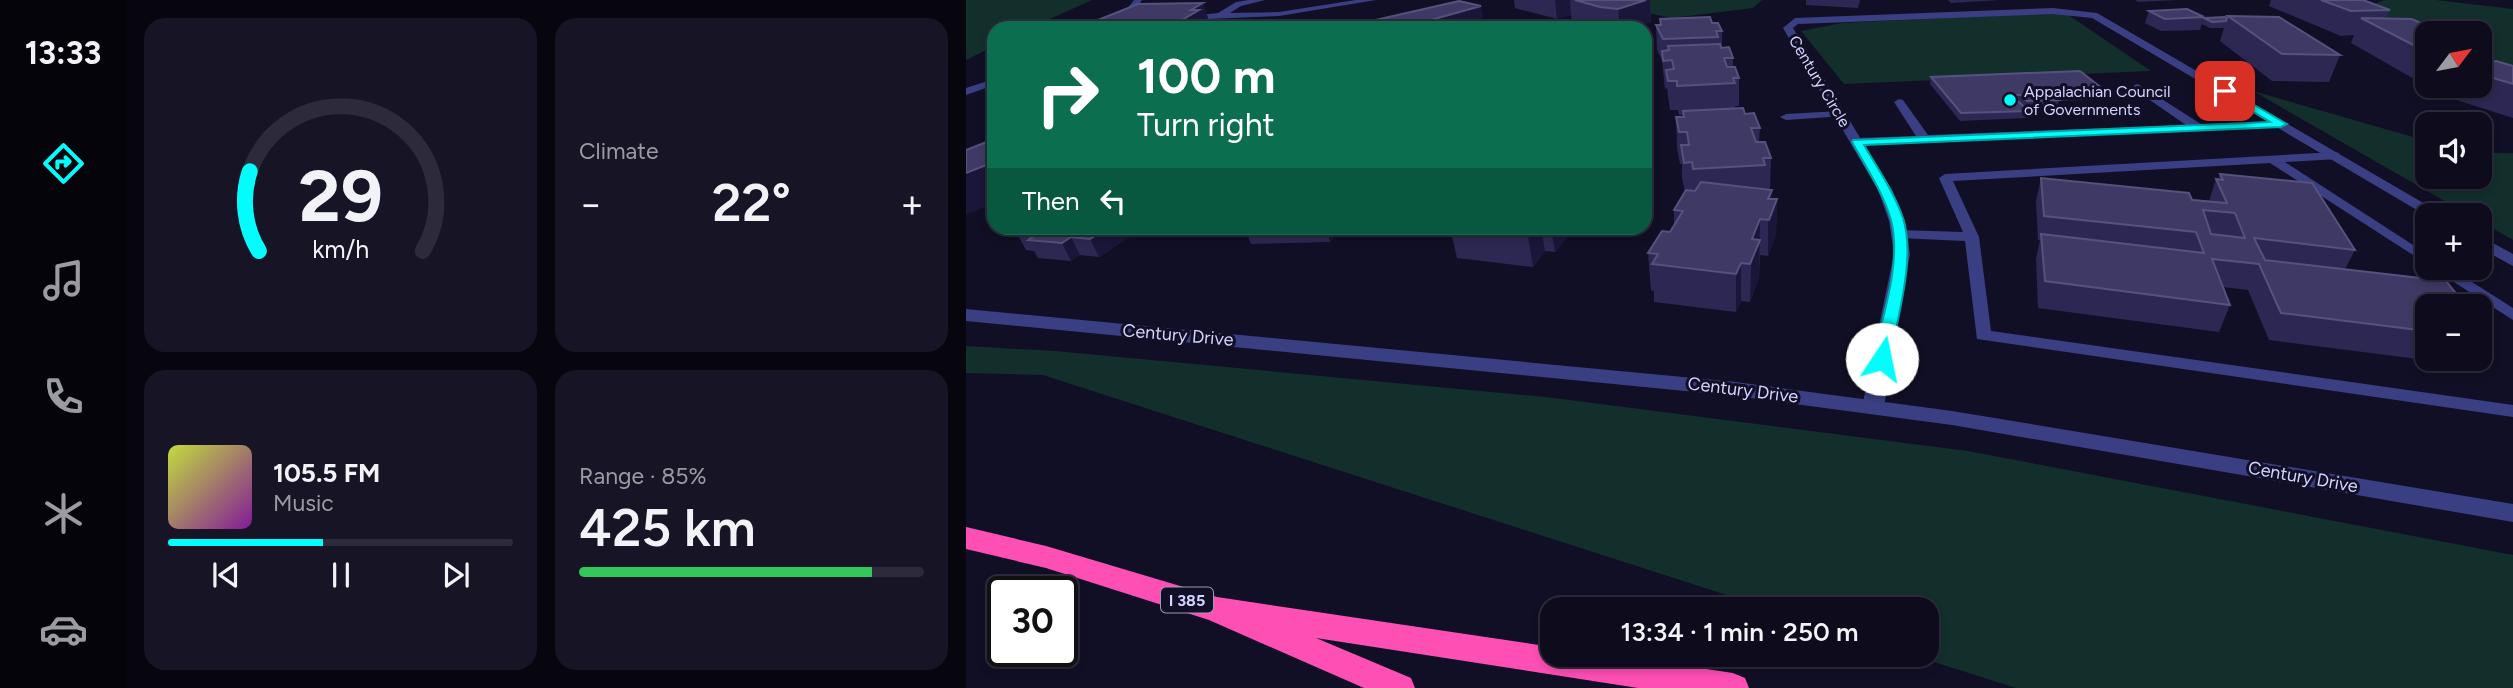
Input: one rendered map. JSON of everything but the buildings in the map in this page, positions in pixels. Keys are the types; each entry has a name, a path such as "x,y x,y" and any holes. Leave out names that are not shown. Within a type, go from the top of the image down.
{"highway":[{"name":"I 385","path":"966,538 1046,557 1217,610 1399,688"},
{"path":"1217,610 1733,688"}],"street":[{"name":"Century Circle","path":"1873,407 1902,254 1897,221 1885,190 1788,28 1795,21 2085,12 2108,21 2415,203"},
{"path":"2492,248 2513,261"},
{"name":"Century Drive","path":"966,315 1737,388 1873,407 2513,513"}],"lane":[{"path":"1121,21 1130,17 1138,0"},
{"path":"1218,16 1239,4 1261,0"},
{"path":"1180,17 1279,14 1372,0"},
{"path":"966,92 987,84"},
{"path":"2138,88 2199,128"},
{"path":"1899,102 1925,140"},
{"path":"1786,117 1840,114"},
{"path":"1857,142 2281,124"},
{"path":"2335,156 1945,178 1972,237 1983,335 2513,411"},
{"path":"2273,160 2415,252"},
{"path":"1899,234 1972,237"},
{"path":"2459,280 2513,315"}],"green space":[{"path":"966,0 1092,0 1046,21 987,21 987,50 966,60"},
{"path":"1583,0 1762,0 1753,8 1672,18"},
{"path":"2384,0 2436,0 2513,9 2513,98 2492,90 2492,21 2415,21 2415,29 2361,9"},
{"path":"2064,12 2151,71 1844,84 1801,31 1842,23"},
{"path":"2253,91 2415,138 2415,184"},
{"path":"2492,153 2513,153 2513,240 2492,228 2492,203 2448,203 2424,189 2492,189"},
{"path":"966,346 1055,351 1546,397 1968,451 2513,555 2513,688 2016,688 1939,664 1939,597 1733,597 1043,375 966,373"}],"place":[{"name":"Appalachian Council of Governments","path":"2010,100"}],"route":[{"path":"1882,359 1902,254 1897,221 1885,190 1857,142 2281,124 2225,91"}]}
